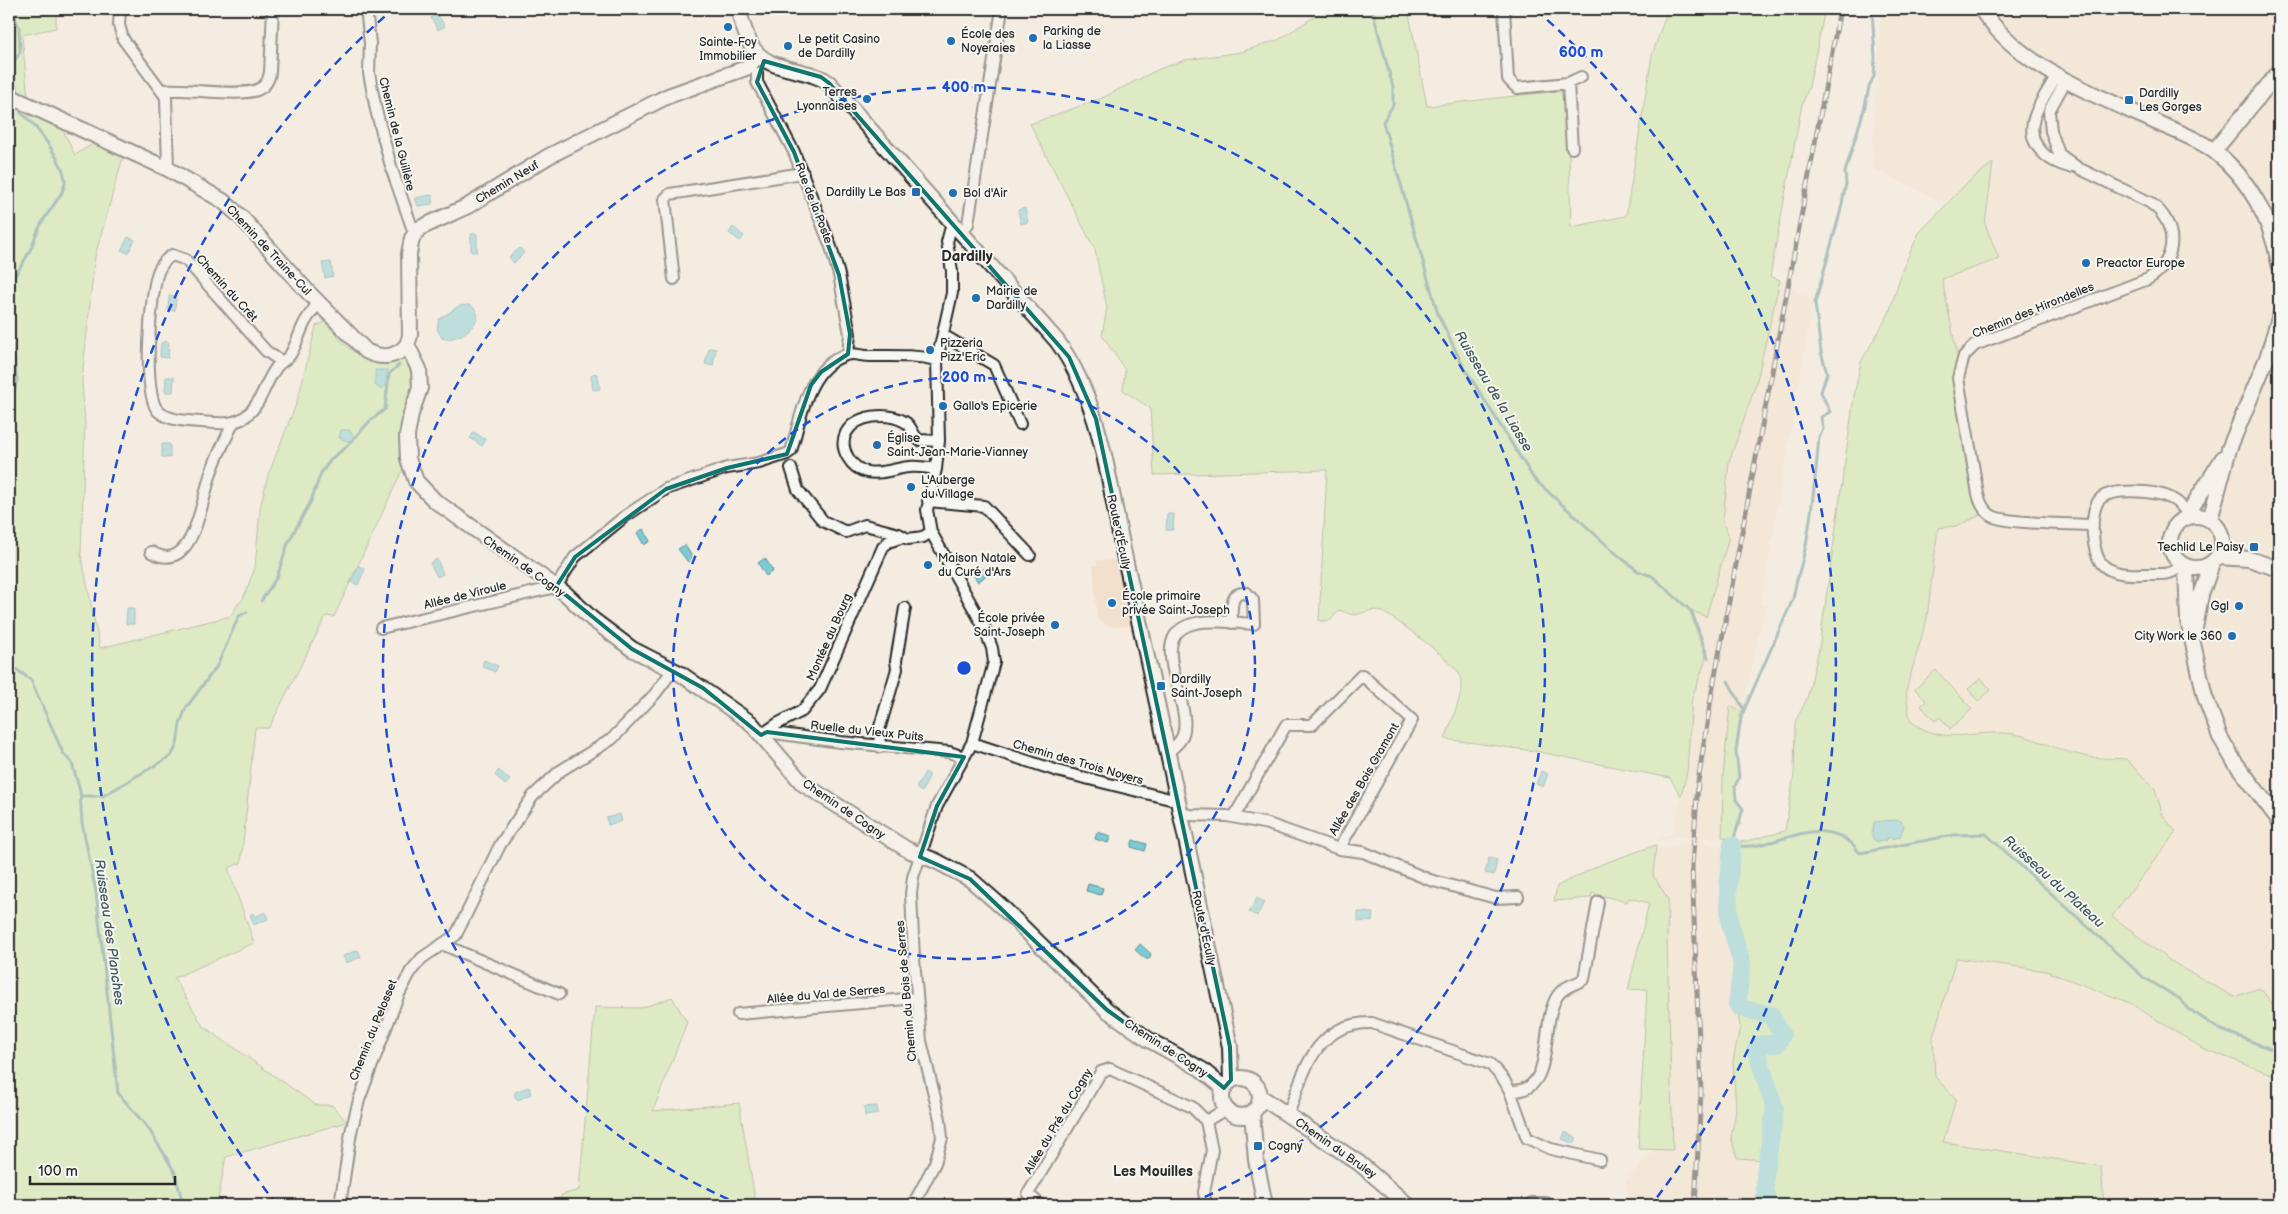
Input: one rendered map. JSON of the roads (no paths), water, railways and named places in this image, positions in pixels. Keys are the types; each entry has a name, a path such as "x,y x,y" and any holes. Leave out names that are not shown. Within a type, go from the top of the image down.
{"street":[{"path":"120,9 119,25 123,39 166,97 168,169"},
{"path":"162,90 179,88 249,92 260,88 267,82 270,72 273,9"},
{"name":"Chemin de la Guillère","path":"366,9 370,43 369,74 376,110 400,198 414,233"},
{"path":"738,9 751,46 762,58 820,77 830,83 962,233 968,224 1002,9"},
{"path":"1504,9 1508,79 1517,88 1568,83 1581,77"},
{"path":"1981,9 1993,26 2018,51 2061,78 2214,151 2254,196 2273,235 2279,264"},
{"path":"757,73 762,58"},
{"name":"Chemin Neuf","path":"414,233 428,223 468,206 549,156 668,96 746,68 762,58"},
{"path":"2214,151 2279,72"},
{"name":"Chemin Neuf","path":"702,83 757,73"},
{"name":"Rue de la Poste","path":"757,73 757,82 790,143 828,239 839,274 850,334 848,354"},
{"name":"Chemin des Hirondelles","path":"2061,78 2034,117 2031,124 2032,137 2045,155 2064,166 2078,168"},
{"name":"Chemin des Hirondelles","path":"2061,78 2051,105 2049,119 2059,154 2078,168 2149,202 2159,209 2168,221 2172,235 2171,252 2160,270 2148,279 1975,345 1964,356 1958,378 1978,494 1987,512 2002,520 2093,525"},
{"path":"1568,83 1572,148"},
{"name":"Chemin de Traine-Cul","path":"9,97 168,169 207,191 233,209 360,346 376,356 397,354 408,345"},
{"path":"674,279 666,199 670,194 803,174"},
{"path":"791,468 798,490 823,521 846,532 865,525 899,534 903,537 917,538 931,532 927,510 936,469 939,441 937,360 952,293 952,271 947,242 952,222"},
{"path":"408,345 410,336 409,254 414,233"},
{"name":"Route d'Écully","path":"962,233 1057,341 1090,391 1230,1047 1233,1082"},
{"name":"Chemin du Crêt","path":"233,423 184,421 169,417 158,410 151,395 151,316 158,272 167,258 172,255 186,260 266,351 282,362"},
{"path":"151,552 160,556 170,557 184,548 198,518 211,472 233,423 244,418 255,408 276,368 289,356 305,322 319,302"},
{"path":"2210,520 2229,449 2267,358 2279,318"},
{"path":"943,336 994,366 1020,424"},
{"name":"Chemin de Cogny","path":"408,345 419,369 420,388 410,414 407,436 408,459 416,481 435,501 474,531 556,587 599,625 632,649 703,688 743,717 764,734 804,784 883,836 920,857 936,861 970,879 1002,907 1107,1010 1149,1040 1201,1069 1233,1082"},
{"path":"556,587 575,557 624,517 666,489 727,468 759,462 787,454 791,451 812,385 820,372 836,359 848,354 863,357 916,355 937,360"},
{"path":"936,469 908,467 896,471 866,472 857,469 848,457 844,443 845,436 858,421 875,416 895,419 907,424 919,440 939,441"},
{"path":"2189,517 2200,494 2229,449"},
{"path":"2189,517 2184,508 2163,494 2112,493 2100,499 2094,510 2093,525 2097,557 2104,566 2116,572 2128,574 2171,574 2184,566 2204,568 2215,560 2249,559"},
{"path":"2174,500 2188,502 2200,494"},
{"path":"928,501 984,506 1030,555"},
{"path":"2279,569 2249,559 2223,541 2217,526 2210,520 2198,516 2189,517 2181,521 2171,535 2172,552 2184,566 2188,621 2204,697 2220,737 2245,778 2279,820"},
{"name":"Chemin du Bois de Serres","path":"913,1205 935,1163 942,1138 940,1119 921,1041 911,894 913,877 937,806 972,743 993,672 992,648 984,627 931,532"},
{"name":"Montée du Bourg","path":"764,734 777,724 802,711 820,689 883,547 888,542 903,537"},
{"path":"2193,642 2201,595 2223,541"},
{"name":"Allée de Viroule","path":"381,628 556,587"},
{"path":"880,747 879,730 897,669 896,661 905,608"},
{"path":"1167,753 1181,739 1184,729 1184,713 1172,662 1171,647 1174,637 1178,632 1197,623 1232,623"},
{"name":"Chemin du Pelosset","path":"340,1205 351,1132 359,1100 398,996 416,964 422,958 444,945 462,927 490,864 512,826 533,796 560,771 612,739 655,694 673,670"},
{"name":"Allée des Bois Gramont","path":"1234,817 1286,725 1312,725 1362,675 1412,720 1339,849"},
{"name":"Ruelle du Vieux Puits","path":"764,734 880,747 949,752 964,757"},
{"name":"Chemin des Trois Noyers","path":"972,743 1061,772 1179,806 1189,815 1234,817 1268,824 1339,849 1363,852 1430,880 1486,895 1501,898 1518,898"},
{"path":"1510,1091 1522,1092 1532,1086 1539,1076 1554,1001 1566,987 1584,979 1598,902"},
{"path":"444,945 560,994"},
{"name":"Allée du Val de Serres","path":"738,1014 917,998"},
{"path":"1286,1114 1318,1046 1336,1030 1355,1023 1372,1023 1490,1064 1504,1080 1510,1091 1527,1138 1552,1149 1600,1160"},
{"name":"Allée du Pré du Cogny","path":"1041,1205 1028,1194 1101,1072 1110,1069 1186,1104 1198,1111 1206,1121"},
{"path":"1256,1160 1232,1112 1222,1097 1233,1082 1252,1080 1257,1086 1256,1160 1265,1205"},
{"path":"1206,1205 1204,1192 1212,1150 1206,1121 1232,1112 1256,1107"},
{"name":"Chemin du Bruley","path":"1256,1107 1286,1114 1366,1168 1408,1205"},
{"path":"1532,1205 1546,1205"}],"water":[{"path":"437,14 445,26 438,30 431,18"},
{"path":"433,196 432,204 418,206 415,198"},
{"path":"1025,208 1028,222 1021,224 1018,210"},
{"path":"733,227 744,236 740,241 729,233"},
{"path":"471,234 477,234 477,252 471,252"},
{"path":"128,237 135,240 128,253 121,250"},
{"path":"520,248 524,253 514,263 509,257"},
{"path":"331,262 333,276 325,278 322,263"},
{"path":"169,296 176,296 175,311 168,310"},
{"path":"469,305 475,310 477,316 471,328 457,337 442,338 437,329 439,319 459,306"},
{"path":"166,341 169,343 168,358 160,357 161,343"},
{"path":"709,348 716,349 713,366 705,364"},
{"path":"375,370 388,370 385,386 380,389 375,385"},
{"path":"594,373 598,375 600,389 593,390 591,376"},
{"path":"166,377 174,377 173,392 165,392"},
{"path":"9,414 14,422 9,462"},
{"path":"341,430 349,430 355,439 351,442 339,438"},
{"path":"474,432 486,440 482,446 470,438"},
{"path":"162,444 170,444 170,458 162,457"},
{"path":"1167,514 1174,514 1173,530 1166,530"},
{"path":"643,529 650,541 644,545 637,533"},
{"path":"685,545 692,557 688,562 678,549"},
{"path":"765,558 773,571 766,576 758,563"},
{"path":"437,559 443,574 437,577 430,563"},
{"path":"359,566 365,569 358,585 351,582"},
{"path":"985,568 989,573 978,582 974,576"},
{"path":"127,608 134,608 134,624 126,624"},
{"path":"484,660 498,666 495,672 482,666"},
{"path":"499,770 510,780 505,785 495,775"},
{"path":"1541,771 1548,774 1543,787 1536,784"},
{"path":"925,772 930,775 922,792 916,788"},
{"path":"620,814 622,821 608,825 606,818"},
{"path":"1901,821 1904,826 1900,837 1892,839 1888,837 1887,840 1878,842 1874,840 1872,835 1874,822"},
{"path":"1097,832 1111,836 1108,843 1095,839"},
{"path":"1133,840 1147,844 1145,851 1131,847"},
{"path":"1489,858 1497,860 1494,875 1485,873"},
{"path":"1088,884 1103,888 1101,895 1086,891"},
{"path":"1257,898 1264,902 1257,916 1249,912"},
{"path":"265,912 268,919 254,925 250,915 253,913 255,917"},
{"path":"1358,912 1373,913 1372,922 1358,921"},
{"path":"1140,944 1151,954 1149,959 1146,959 1135,950"},
{"path":"358,950 361,957 346,963 343,956"},
{"path":"529,1087 531,1094 518,1100 515,1097 515,1092"},
{"path":"877,1106 878,1114 865,1116 864,1107"},
{"path":"1565,1132 1577,1138 1574,1144 1562,1139"}],"waterway":[{"path":"11,9 19,27 20,52 9,70 20,96"},
{"name":"Ruisseau de la Liasse","path":"1372,9 1393,87 1393,105 1383,122 1438,314 1462,364 1534,479 1619,556 1638,571 1652,576 1692,612 1708,658"},
{"name":"Ruisseau du Plateau","path":"1872,9 1875,58 1874,76 1869,87 1845,172 1846,184 1840,213 1815,303 1821,352 1827,373 1821,392 1830,412 1821,417 1823,429 1819,437 1806,547 1793,599 1741,717 1736,751 1739,778 1735,786 1736,800 1743,809 1732,845 1762,844 1791,836 1820,832 1835,834 1853,844 1860,853 1954,835 1986,834 2143,977 2180,999 2189,1009 2219,1029 2279,1052"},
{"path":"9,286 30,251 41,224 56,202 65,182 61,165 49,145 21,113 20,104"},
{"path":"9,323 17,380 9,416"},
{"path":"261,601 277,577 288,543 311,501 321,473 332,458 385,409 389,374 399,365"},
{"path":"80,796 103,796 171,756 177,745 180,724 186,708 217,666 239,616 247,612"},
{"path":"9,636 12,665"},
{"name":"Ruisseau des Planches","path":"9,664 31,680 63,753 72,763 80,791 82,823 96,892 118,1093 148,1128 166,1157 175,1173 183,1205"},
{"name":"Ruisseau de la Liasse","path":"1728,681 1743,708"},
{"path":"1732,845 1728,890 1730,923 1742,964 1737,1004 1740,1008 1771,1015 1782,1035 1777,1044 1761,1044 1756,1049 1775,1109 1765,1173 1765,1190 1770,1205"}],"railway":[{"path":"1695,1205 1701,1092 1692,867 1698,782 1712,692 1840,9"}],"place":[{"name":"Sainte-Foy Immobilier","path":"728,27"},
{"name":"Parking de la Liasse","path":"1033,38"},
{"name":"École des Noyeraies","path":"951,41"},
{"name":"Le petit Casino de Dardilly","path":"788,46"},
{"name":"Terres Lyonnaises","path":"867,99"},
{"name":"Dardilly Les Gorges","path":"2129,100"},
{"name":"Dardilly Le Bas","path":"916,192"},
{"name":"Bol d'Air","path":"953,193"},
{"name":"Preactor Europe","path":"2086,263"},
{"name":"Mairie de Dardilly","path":"976,298"},
{"name":"Pizzeria Pizz'Eric","path":"930,350"},
{"name":"Gallo's Epicerie","path":"943,406"},
{"name":"Église Saint-Jean-Marie-Vianney","path":"877,445"},
{"name":"L'Auberge du Village","path":"911,487"},
{"name":"Techlid Le Paisy","path":"2254,547"},
{"name":"Maison Natale du Curé d'Ars","path":"928,565"},
{"name":"École primaire privée Saint-Joseph","path":"1112,603"},
{"name":"Ggl","path":"2239,606"},
{"name":"École privée Saint-Joseph","path":"1055,625"},
{"name":"City Work le 360","path":"2232,636"},
{"name":"Dardilly Saint-Joseph","path":"1161,686"},
{"name":"Cogny","path":"1258,1146"}],"district":[{"name":"Dardilly","path":"967,256"},
{"name":"Les Mouilles","path":"1153,1171"}]}
